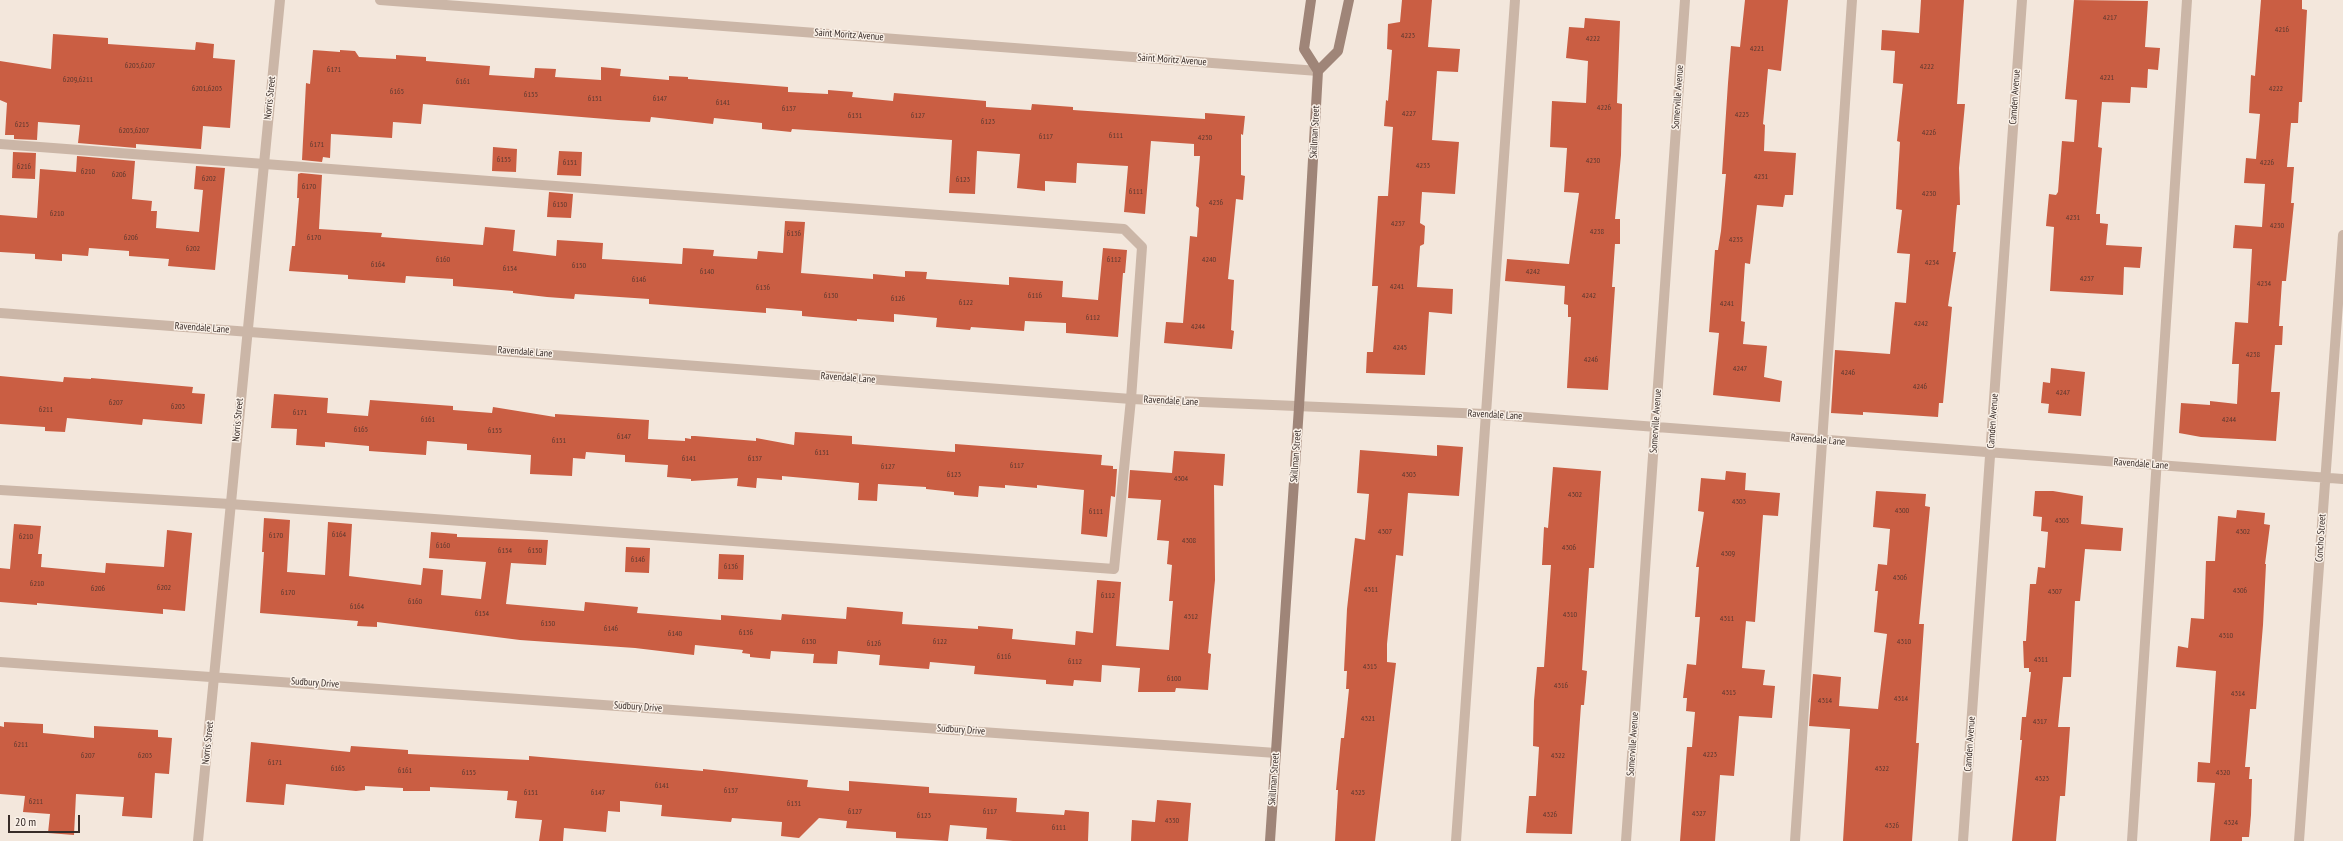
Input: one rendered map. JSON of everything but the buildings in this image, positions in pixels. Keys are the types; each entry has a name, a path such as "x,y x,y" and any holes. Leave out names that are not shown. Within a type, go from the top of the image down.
{"main road":[{"path":"1311,0 1304,49 1318,71 1338,50 1349,0"},
{"name":"Skillman Street","path":"1270,841 1299,407 1318,71"}],"street":[{"name":"Norris Street","path":"198,841 215,676 246,331 280,0"},
{"name":"Saint Moritz Avenue","path":"380,0 1318,71"},
{"path":"1456,841 1514,0"},
{"name":"Somerville Avenue","path":"1626,841 1685,0"},
{"path":"1795,841 1852,0"},
{"name":"Camden Avenue","path":"1963,841 2022,0"},
{"path":"2132,841 2158,465 2187,0"},
{"path":"0,144 1124,229 1142,247 1131,400 1114,569 230,504 0,490"},
{"name":"Concho Street","path":"2299,841 2343,235"},
{"name":"Ravendale Lane","path":"0,313 1131,400 1485,414 2343,479"},
{"name":"Sudbury Drive","path":"0,662 215,676 1276,753"}]}
